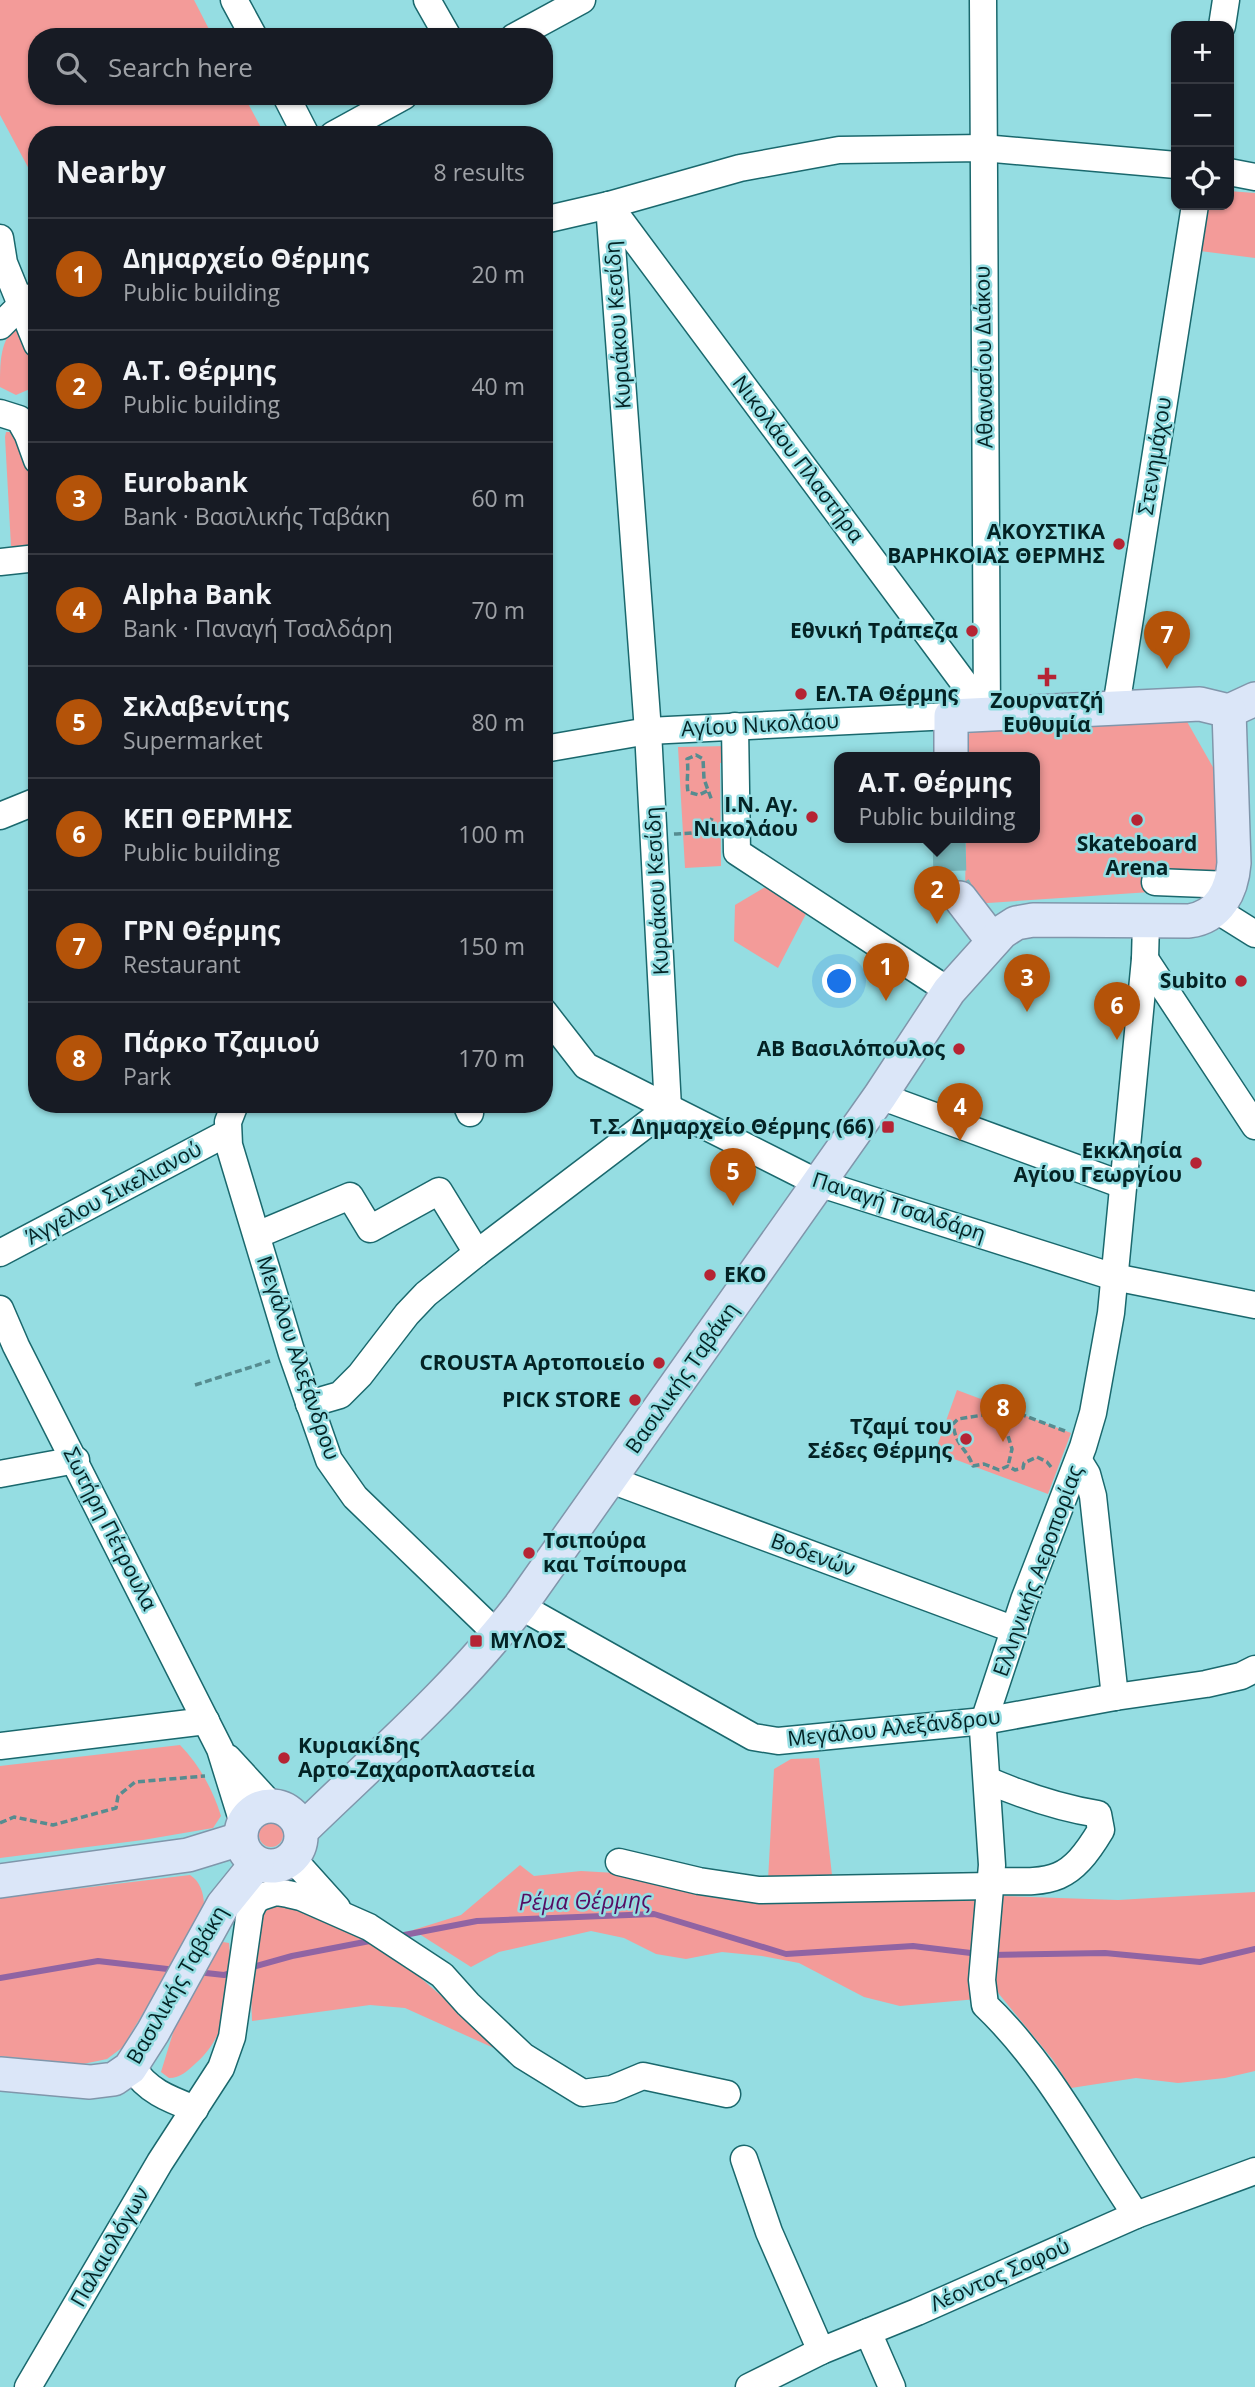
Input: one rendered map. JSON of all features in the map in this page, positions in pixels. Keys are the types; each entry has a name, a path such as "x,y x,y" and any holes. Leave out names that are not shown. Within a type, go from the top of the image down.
{"main road":[{"name":"Αγίου Νικολάου","path":"951,716 1200,704 1242,705"},
{"path":"1223,897 1234,858 1242,705"},
{"path":"951,716 951,752"},
{"name":"Βασιλικής Ταβάκη","path":"0,2074 98,2082 114,2079 132,2067 223,1905 247,1842 255,1810 286,1826 341,1791 438,1700 498,1635 611,1480 880,1096 949,991 993,941 1008,927 1024,921 1195,920 1223,897"},
{"path":"960,898 993,941"},
{"path":"0,1881 188,1855 247,1842 274,1866 284,1864 286,1826"}],"street":[{"path":"234,0 249,28"},
{"path":"427,0 443,28"},
{"path":"531,28 582,0"},
{"name":"Αθανασίου Διάκου","path":"983,0 986,714"},
{"path":"1223,21 1226,0"},
{"path":"291,105 301,126"},
{"path":"350,126 388,105"},
{"path":"553,218 740,168 839,150 983,148 1171,165"},
{"path":"1234,173 1255,177"},
{"name":"Νικολάου Πλαστήρα","path":"609,205 986,714"},
{"name":"Κυριάκου Κεσίδη","path":"609,205 648,731 668,1108"},
{"name":"Στενημάχου","path":"1116,708 1194,210"},
{"path":"1,253 28,298"},
{"path":"0,326 28,301"},
{"path":"0,413 19,419 28,435"},
{"path":"0,562 28,559"},
{"name":"Αγίου Νικολάου","path":"553,747 648,731 951,716"},
{"path":"735,726 737,852 949,991"},
{"path":"0,816 28,805"},
{"path":"1155,882 1223,897 1251,927"},
{"name":"Ελληνικής Αεροπορίας","path":"1136,2215 1038,2065 1002,2021 985,2005 982,1980 991,1884 990,1825 983,1741 984,1721 1091,1422 1114,1277 1145,959 1146,922"},
{"path":"1145,959 1255,1126"},
{"name":"Παναγή Τσαλδάρη","path":"553,1024 586,1066 818,1183 1114,1277 1255,1305"},
{"path":"880,1096 1123,1185"},
{"path":"309,1404 340,1395 360,1375 422,1298 668,1108"},
{"name":"Μεγάλου Αλεξάνδρου","path":"232,1113 227,1133 229,1145 292,1354 329,1460 355,1497 498,1635"},
{"name":"Άγγελου Σικελιανού","path":"0,1253 227,1133"},
{"path":"257,1235 350,1196 370,1229 439,1191 477,1253"},
{"name":"Σωτήρη Πέτρουλα","path":"0,1309 16,1346 206,1721 224,1762 247,1842"},
{"path":"0,1474 76,1460"},
{"path":"1074,1473 1087,1474 1093,1496 1115,1697"},
{"name":"Βοδενών","path":"611,1480 1015,1630"},
{"name":"Μεγάλου Αλεξάνδρου","path":"520,1606 753,1737 778,1741 984,1721 1220,1681 1255,1669"},
{"path":"0,1745 206,1721"},
{"name":"Σωτήρη Πέτρουλα","path":"224,1762 286,1826 357,1922"},
{"path":"619,1863 699,1881 760,1890 1032,1882 1056,1878 1077,1865 1101,1830 1098,1814 1078,1811 1017,1793 987,1780"},
{"name":"Παλαιολόγων","path":"28,2387 160,2162 220,2068 233,2036 250,1911 255,1901 276,1892 301,1897 357,1922"},
{"path":"357,1922 408,1951 442,1975 468,2004 523,2056 583,2093 612,2089 643,2076 727,2094"},
{"path":"132,2067 141,2081 152,2090 195,2109"},
{"path":"744,2159 769,2232 821,2351"},
{"name":"Λέοντος Σοφού","path":"749,2387 821,2351 1136,2215 1255,2171"},
{"path":"868,2332 892,2387"}],"path":[{"path":"672,835 701,832 711,823 714,811 707,791 703,759 696,755 687,760 688,792 699,794 707,791"},
{"path":"195,1385 292,1354"},
{"path":"999,1406 1012,1449 1008,1466"},
{"path":"999,1406 1071,1433 1074,1473 1056,1475 1047,1462 1037,1457 1024,1463 1023,1468 1015,1470 1008,1466 999,1470 984,1464 973,1466 969,1455 960,1448 953,1424 958,1419 983,1415 999,1406"},
{"path":"0,1822 14,1816 53,1825 116,1808 118,1796 135,1782 224,1762"}],"shaded area":[{"path":"0,0 194,0 208,28 28,28 28,105 249,105 260,126 28,126 28,167 0,115"},
{"path":"1234,191 1255,193 1255,258 1200,251 1208,210 1234,210"},
{"path":"18,325 28,341 28,390 16,395 0,387 2,352 12,331"},
{"path":"6,432 14,432 20,436 28,460 28,547 11,546"},
{"path":"1185,718 1214,769 1220,862 1210,888 973,904 965,894 966,843 1040,843 1040,752 968,752 968,736 976,725"},
{"path":"728,746 729,762 720,763 721,866 685,868 678,747"},
{"path":"767,886 807,912 778,968 734,941 735,905"},
{"path":"957,1390 1071,1433 1048,1494 935,1452"},
{"path":"180,1745 205,1778 214,1797 221,1816 213,1828 143,1840 0,1858 0,1766"},
{"path":"819,1758 835,1902 982,1898 977,1999 900,2006 864,1997 799,1963 722,1952 686,1959 656,1954 624,1938 591,1931 499,1952 471,1967 413,1930 461,1915 520,1865 534,1876 581,1871 633,1874 767,1899 774,1769 791,1759"},
{"path":"266,1823 276,1823 283,1830 283,1840 276,1847 266,1847 259,1840 259,1830"},
{"path":"190,1875 198,1882 203,1897 204,1908 198,1928 123,2047 107,2059 83,2064 0,2056 0,1898"},
{"path":"1255,1892 1255,2071 1225,2078 1178,2083 1136,2078 1071,2088 1053,2060 999,1994 992,1980 1001,1896 1118,1900"},
{"path":"281,1904 345,1925 408,1967 475,2025 496,2049 405,2008 370,2005 252,2021 250,1968 263,1912"},
{"path":"223,1942 229,1943 232,1981 221,2028 196,2063 180,2075 169,2078 161,2072 176,2023"}],"waterway":[{"name":"Ρέμα Θέρμης","path":"399,1936 477,1921 654,1914 786,1954 913,1946 979,1954"},
{"name":"Ρέμα Θέρμης","path":"249,1968 292,1956 375,1940"},
{"name":"Ρέμα Θέρμης","path":"989,1955 1105,1953 1200,1962 1255,1949"},
{"name":"Ρέμα Θέρμης","path":"0,1978 98,1961 176,1970"},
{"name":"Ρέμα Θέρμης","path":"197,1972 224,1975 235,1972"}],"tunnel":[{"path":"949,843 950,879 960,898"}],"place":[{"name":"ΑΚΟΥΣΤΙΚΑ ΒΑΡΗΚΟΙΑΣ ΘΕΡΜΗΣ","path":"1119,544"},
{"name":"Εθνική Τράπεζα","path":"972,631"},
{"name":"ΓΡΝ Θέρμης","path":"1167,669"},
{"name":"Ζουρνατζή Ευθυμία","path":"1047,677"},
{"name":"ΕΛ.ΤΑ Θέρμης","path":"801,694"},
{"name":"Ι.Ν. Αγ. Νικολάου","path":"812,817"},
{"name":"Skateboard Arena","path":"1137,820"},
{"name":"Α.Τ. Θέρμης","path":"937,924"},
{"name":"Subito","path":"1241,981"},
{"name":"Δημαρχείο Θέρμης","path":"886,1001"},
{"name":"Eurobank","path":"1027,1012"},
{"name":"ΚΕΠ ΘΕΡΜΗΣ","path":"1117,1040"},
{"name":"ΑΒ Βασιλόπουλος","path":"959,1049"},
{"name":"Τ.Σ. Δημαρχείο Θέρμης (66)","path":"888,1127"},
{"name":"Alpha Bank","path":"960,1141"},
{"name":"Εκκλησία Αγίου Γεωργίου","path":"1196,1163"},
{"name":"Σκλαβενίτης","path":"733,1206"},
{"name":"EKO","path":"710,1275"},
{"name":"CROUSTA Αρτοποιείο","path":"659,1363"},
{"name":"PICK STORE","path":"635,1400"},
{"name":"Τζαμί του Σέδες Θέρμης","path":"966,1439"},
{"name":"Πάρκο Τζαμιού","path":"1003,1442"},
{"name":"Τσιπούρα και Τσίπουρα","path":"529,1553"},
{"name":"ΜΥΛΟΣ","path":"476,1641"},
{"name":"Κυριακίδης Αρτο-Ζαχαροπλαστεία","path":"284,1758"}]}
